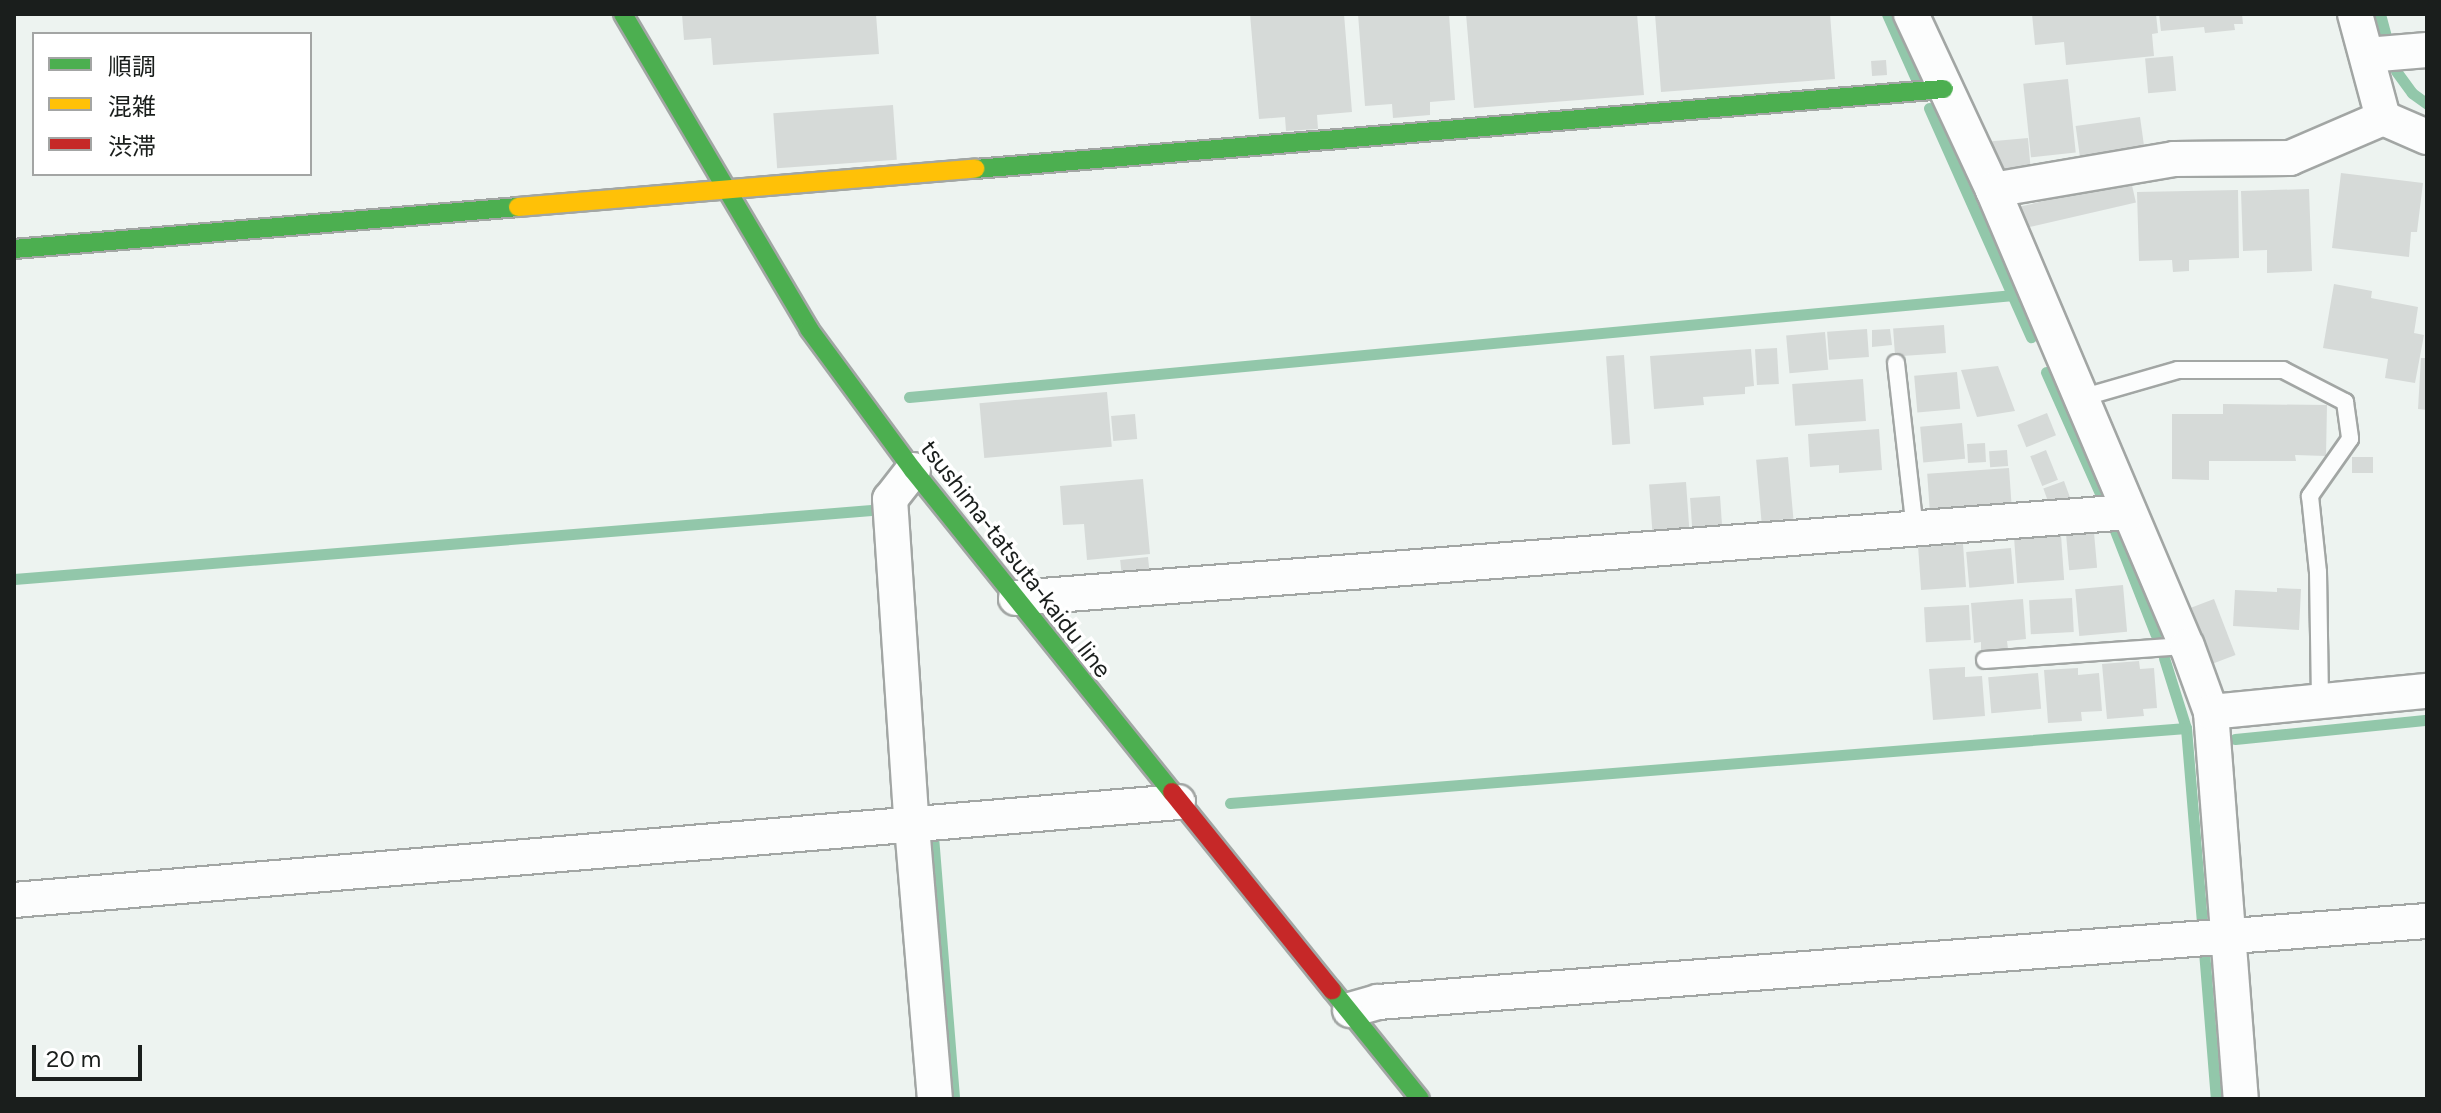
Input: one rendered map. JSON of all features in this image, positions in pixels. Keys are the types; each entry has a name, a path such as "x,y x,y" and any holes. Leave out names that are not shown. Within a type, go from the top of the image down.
{"street":[{"name":"tsushima-tatsuta-kaidu line","path":"623,14 809,329 913,470 1420,1099"},
{"path":"1911,14 1993,190 2187,646 2211,712 2241,1099"},
{"path":"2355,14 2383,118"},
{"path":"2367,55 2427,50"},
{"path":"14,249 1944,89"},
{"path":"1993,190 2174,159 2290,158 2383,118 2427,137"},
{"path":"913,470 890,499 912,826 935,1099"},
{"path":"1016,598 2129,512"},
{"path":"2211,712 2427,691"},
{"path":"14,900 1178,802"},
{"path":"1350,1010 1378,1002 2427,921"}],"lane":[{"path":"1896,363 1915,529"},
{"path":"2081,398 2178,370 2283,370 2345,402 2350,439 2310,496 2318,572 2320,701"},
{"path":"1985,660 2187,646"}],"building":[{"path":"682,14 876,14 879,54 713,65 711,38 684,40"},
{"path":"1250,14 1344,14 1352,112 1317,115 1318,129 1286,131 1285,117 1259,119"},
{"path":"1358,14 1449,14 1455,100 1430,102 1430,115 1393,118 1392,104 1365,106"},
{"path":"1466,14 1637,14 1644,95 1474,108"},
{"path":"1655,14 1830,14 1835,79 1661,92"},
{"path":"2032,14 2156,14 2158,33 2152,34 2154,56 2066,65 2064,42 2035,45"},
{"path":"2159,14 2242,14 2243,24 2234,24 2235,30 2205,33 2204,27 2161,31"},
{"path":"2173,56 2176,91 2148,93 2145,58"},
{"path":"1886,60 1887,75 1872,76 1871,61"},
{"path":"2068,79 2076,153 2031,157 2023,84"},
{"path":"893,105 897,160 777,168 773,113"},
{"path":"2140,117 2145,153 2081,162 2076,126"},
{"path":"2028,138 2031,172 1995,175 1992,141"},
{"path":"2341,173 2423,183 2417,232 2411,232 2409,257 2332,248"},
{"path":"2131,181 2136,202 2022,229 2017,207"},
{"path":"2309,189 2312,271 2267,273 2267,250 2243,251 2241,191"},
{"path":"2238,190 2239,258 2189,260 2189,271 2173,272 2172,260 2139,261 2137,192"},
{"path":"2334,284 2372,291 2371,298 2418,307 2414,333 2424,335 2415,383 2385,378 2388,359 2323,348"},
{"path":"1944,325 1946,353 1895,356 1893,329"},
{"path":"1867,329 1869,357 1829,360 1827,332"},
{"path":"1890,329 1892,345 1872,347 1872,330"},
{"path":"1825,332 1828,370 1789,373 1786,335"},
{"path":"1777,348 1779,384 1757,385 1755,349"},
{"path":"1751,349 1754,386 1745,387 1745,394 1703,397 1704,405 1654,409 1650,356"},
{"path":"1624,355 1630,444 1612,445 1606,356"},
{"path":"2421,358 2427,358 2427,410 2418,409"},
{"path":"1998,366 2015,411 1977,417 1961,370"},
{"path":"1957,372 1960,409 1917,413 1914,376"},
{"path":"1863,379 1866,421 1795,426 1792,384"},
{"path":"1107,392 1112,447 984,458 979,403"},
{"path":"2223,404 2327,405 2326,456 2295,455 2296,461 2209,461 2209,480 2172,479 2172,414 2223,414"},
{"path":"2047,413 2056,435 2026,447 2017,425"},
{"path":"1135,414 1137,439 1113,441 1111,416"},
{"path":"1962,423 1965,459 1923,463 1920,427"},
{"path":"1879,429 1882,470 1839,473 1839,465 1810,467 1808,434"},
{"path":"1985,443 1986,462 1968,463 1967,444"},
{"path":"2007,450 2008,466 1990,467 1989,451"},
{"path":"2046,450 2058,480 2042,486 2030,456"},
{"path":"1788,457 1793,519 1762,522 1756,460"},
{"path":"2352,457 2373,457 2373,473 2352,473"},
{"path":"2009,468 2012,509 1930,515 1927,474"},
{"path":"1143,479 1150,554 1087,560 1084,524 1063,525 1060,486"},
{"path":"2064,481 2071,500 2050,507 2043,489"},
{"path":"1686,482 1689,529 1652,531 1649,485"},
{"path":"1720,496 1722,526 1692,528 1690,498"},
{"path":"2093,521 2097,568 2069,570 2065,523"},
{"path":"2061,535 2064,580 2017,583 2014,538"},
{"path":"1963,544 1966,587 1921,590 1918,547"},
{"path":"2011,548 2014,584 1969,588 1966,552"},
{"path":"1148,557 1150,576 1122,579 1120,560"},
{"path":"2123,585 2127,632 2079,636 2075,589"},
{"path":"2277,588 2301,589 2299,630 2233,626 2235,590 2277,592"},
{"path":"2072,598 2074,632 2031,634 2029,600"},
{"path":"2023,599 2026,639 2007,641 2008,649 1981,652 1981,642 1974,643 1971,603"},
{"path":"2214,599 2236,655 2213,664 2192,608"},
{"path":"1969,605 1971,640 1926,642 1924,607"},
{"path":"2139,661 2140,669 2154,668 2157,708 2143,709 2144,716 2107,719 2102,664"},
{"path":"1965,667 1965,677 1982,676 1985,716 1933,720 1929,669"},
{"path":"2078,668 2078,675 2099,673 2102,711 2081,712 2082,721 2048,723 2044,670"},
{"path":"2038,673 2041,709 1991,713 1988,677"}],"waterway":[{"path":"1887,14 1917,81"},
{"path":"2380,14 2387,41"},
{"path":"2396,71 2412,93 2427,104"},
{"path":"1929,108 2031,337"},
{"path":"909,397 2013,295"},
{"path":"2046,372 2104,502"},
{"path":"14,579 871,510"},
{"path":"2112,523 2156,635"},
{"path":"2164,658 2186,728 2202,921"},
{"path":"2235,739 2427,720"},
{"path":"1230,803 2186,728"},
{"path":"933,836 954,1099"},
{"path":"2204,951 2216,1099"}],"traffic: fast":[{"path":"623,14 809,329 913,470 1172,792"},
{"path":"975,169 1944,89"},
{"path":"14,249 518,207"},
{"path":"1332,990 1420,1099"}],"traffic: slow":[{"path":"518,207 975,169"}],"traffic: jam":[{"path":"1172,792 1332,990"}]}
